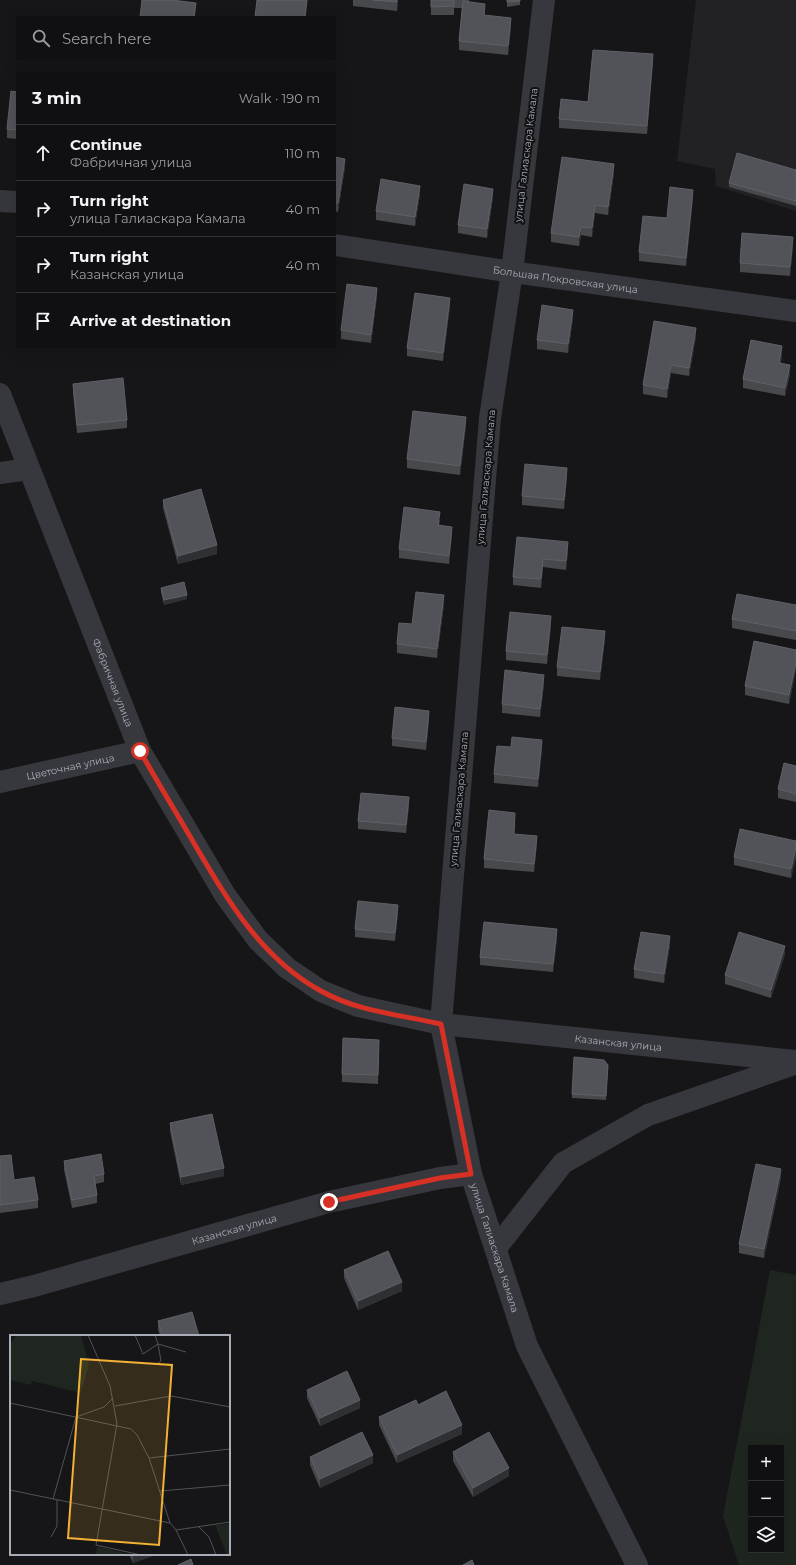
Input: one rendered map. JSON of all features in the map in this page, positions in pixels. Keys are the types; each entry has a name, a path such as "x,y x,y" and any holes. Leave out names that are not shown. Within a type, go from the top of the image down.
{"street":[{"name":"улица Галиаскара Камала","path":"544,0 512,272 490,418 441,1024 471,1174 496,1248 526,1346 637,1565"},
{"path":"0,201 16,202"},
{"name":"Большая Покровская улица","path":"336,245 512,272 796,311"},
{"name":"Фабричная улица","path":"0,394 28,469 140,751 224,895 258,940 287,968 321,991 358,1006 441,1024"},
{"path":"0,473 28,469"},
{"name":"Цветочная улица","path":"0,782 140,751"},
{"name":"Казанская улица","path":"441,1024 796,1062"},
{"path":"496,1248 563,1163 648,1115 796,1062"},
{"name":"Казанская улица","path":"0,1294 34,1286 329,1202 440,1178 471,1174"}],"shaded area":[{"path":"696,0 796,0 796,211 716,186 715,169 677,161"},
{"path":"770,1270 796,1275 796,1565 739,1565 723,1516"}],"building":[{"path":"142,0 172,0 196,3 194,16 140,16"},
{"path":"257,0 307,0 305,16 255,16"},
{"path":"373,0 397,0 397,2"},
{"path":"431,0 454,0 454,6 431,7"},
{"path":"507,0 520,0 520,1 507,2"},
{"path":"463,1 485,4 484,15 511,18 508,46 459,41"},
{"path":"593,50 653,54 647,126 559,119 561,99 588,102"},
{"path":"11,91 16,92 16,130 7,129"},
{"path":"737,153 796,170 796,201 729,183"},
{"path":"336,157 345,159 338,203 336,203"},
{"path":"562,157 614,164 608,207 595,205 592,228 581,227 579,237 551,233"},
{"path":"381,179 420,186 415,217 376,211"},
{"path":"464,184 493,189 487,229 458,225"},
{"path":"670,187 693,190 686,258 639,252 643,216 667,218"},
{"path":"742,233 793,237 790,267 740,263"},
{"path":"347,284 377,288 371,335 341,330"},
{"path":"415,293 450,298 443,353 407,348"},
{"path":"542,305 573,310 568,344 537,340"},
{"path":"654,321 696,328 689,368 671,365 667,389 643,385"},
{"path":"751,340 782,346 779,363 790,365 785,388 743,379"},
{"path":"123,378 127,420 77,425 73,384"},
{"path":"413,411 466,417 460,466 407,459"},
{"path":"525,464 567,468 564,500 522,496"},
{"path":"201,489 217,545 178,556 163,500"},
{"path":"404,507 440,512 438,525 452,527 449,556 399,549"},
{"path":"517,537 568,542 566,561 543,559 541,579 513,577"},
{"path":"184,582 187,595 164,600 161,588"},
{"path":"416,592 444,595 437,649 397,644 399,623 412,624"},
{"path":"737,594 796,605 796,631 732,619"},
{"path":"510,612 551,616 547,655 506,651"},
{"path":"562,627 605,631 600,672 557,667"},
{"path":"754,641 796,650 796,662 789,695 745,686"},
{"path":"505,670 544,675 540,709 502,704"},
{"path":"395,707 429,711 426,742 392,738"},
{"path":"512,737 542,740 538,779 494,774 497,746 511,747"},
{"path":"784,763 796,766 796,794 778,789"},
{"path":"361,793 409,797 406,825 358,821"},
{"path":"489,810 515,813 514,834 537,836 534,864 484,859"},
{"path":"740,829 796,841 796,848 791,869 734,857"},
{"path":"358,901 398,905 395,933 355,929"},
{"path":"484,922 557,929 553,964 480,957"},
{"path":"641,932 670,936 664,974 634,969"},
{"path":"739,932 785,946 771,990 725,975"},
{"path":"343,1038 379,1040 378,1075 342,1074"},
{"path":"574,1057 604,1060 608,1065 606,1096 572,1094"},
{"path":"212,1114 224,1168 181,1177 170,1123"},
{"path":"101,1154 104,1174 94,1176 97,1195 72,1200 64,1161"},
{"path":"11,1155 14,1180 34,1177 38,1200 0,1205 0,1156"},
{"path":"756,1164 781,1169 764,1249 739,1244"},
{"path":"388,1251 402,1282 358,1301 344,1270"},
{"path":"192,1312 199,1335 162,1335 158,1321"},
{"path":"347,1371 360,1400 320,1418 307,1390"},
{"path":"446,1391 462,1425 397,1455 379,1417 416,1400 418,1405"},
{"path":"362,1432 373,1455 320,1479 310,1457"},
{"path":"489,1432 509,1468 473,1488 453,1452"},
{"path":"191,1559 193,1565 178,1565"},
{"path":"472,1560 474,1565 463,1565"}],"route":[{"path":"140,751 224,895 258,940 287,968 321,991 358,1006 441,1024 471,1174 440,1178 329,1202"}]}
